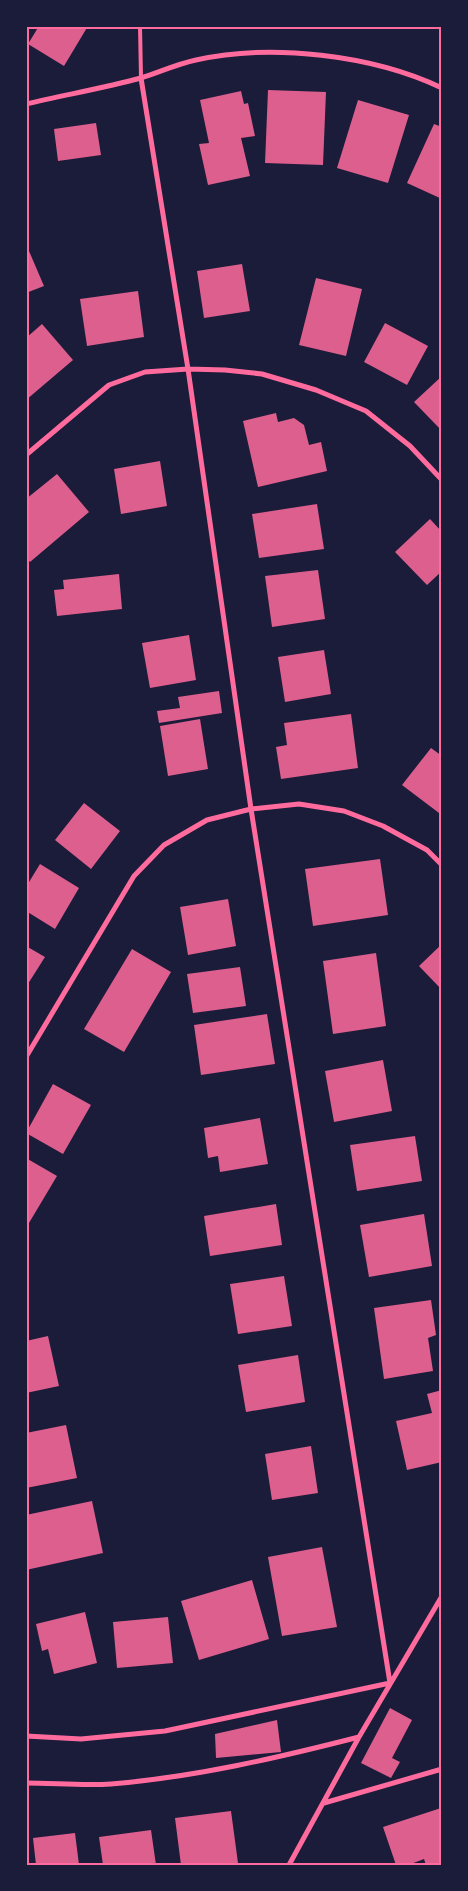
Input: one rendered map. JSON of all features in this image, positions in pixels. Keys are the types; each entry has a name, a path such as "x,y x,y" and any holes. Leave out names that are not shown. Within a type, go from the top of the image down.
{"street":[{"path":"26,104 141,78 196,60 256,52 320,55 378,65 427,81 442,88"},
{"path":"141,78 188,369 251,809 390,1682"},
{"path":"26,456 109,385 146,372 188,369 225,370 262,374 316,390 366,411 410,446 442,480"},
{"path":"26,1057 134,876 164,845 207,820 251,809 299,804 344,811 383,826 427,850 442,864"},
{"path":"289,1865 359,1736 442,1596"},
{"path":"26,1736 81,1739 165,1731 390,1682"},
{"path":"26,1783 109,1784 191,1774 274,1759 359,1736"},
{"path":"324,1803 442,1769"}],"lane":[{"path":"140,26 141,78"}],"building":[{"path":"39,26 88,26 64,66 28,44"},
{"path":"268,90 326,92 323,165 265,163"},
{"path":"241,91 244,104 248,103 255,136 241,138 250,176 208,185 199,144 209,143 200,100"},
{"path":"358,100 409,115 388,183 337,168"},
{"path":"96,123 101,155 58,161 54,129"},
{"path":"434,124 442,127 442,199 407,183"},
{"path":"26,244 44,286 26,293"},
{"path":"242,264 250,311 204,318 197,271"},
{"path":"316,278 362,289 346,356 299,345"},
{"path":"138,291 144,337 87,346 80,299"},
{"path":"385,323 428,346 407,385 364,362"},
{"path":"42,324 73,360 26,400 26,338"},
{"path":"442,376 442,431 414,402"},
{"path":"276,413 278,422 294,418 304,425 309,445 321,442 327,471 258,487 243,421"},
{"path":"160,461 167,506 121,514 114,469"},
{"path":"57,474 89,512 30,562 26,557 26,499"},
{"path":"317,504 324,549 259,558 252,514"},
{"path":"430,519 442,532 442,571 427,585 395,552"},
{"path":"318,570 325,619 272,627 265,576"},
{"path":"119,574 122,609 57,616 54,590 64,589 63,580"},
{"path":"189,635 196,680 150,688 142,643"},
{"path":"324,650 331,694 285,702 278,657"},
{"path":"219,691 222,713 159,723 157,711 180,708 178,697"},
{"path":"351,714 358,768 281,779 276,747 287,745 284,723"},
{"path":"200,719 208,769 168,776 160,726"},
{"path":"431,748 442,756 442,809 439,813 402,785"},
{"path":"84,803 120,831 91,869 55,840"},
{"path":"380,859 388,915 313,926 305,869"},
{"path":"40,864 79,888 55,929 26,911 26,887"},
{"path":"228,899 236,946 188,955 180,907"},
{"path":"442,944 442,990 419,966"},
{"path":"26,946 45,957 26,987"},
{"path":"132,949 171,972 124,1052 84,1029"},
{"path":"376,953 386,1026 333,1034 323,961"},
{"path":"240,967 246,1006 193,1013 187,974"},
{"path":"267,1014 275,1064 201,1075 194,1025"},
{"path":"383,1060 392,1111 334,1122 325,1071"},
{"path":"53,1084 91,1105 63,1154 26,1133"},
{"path":"260,1118 268,1164 220,1172 218,1156 208,1158 204,1128"},
{"path":"415,1136 422,1181 357,1191 350,1145"},
{"path":"26,1158 57,1176 26,1228"},
{"path":"276,1204 282,1245 210,1256 204,1216"},
{"path":"424,1214 432,1266 369,1277 360,1225"},
{"path":"284,1276 292,1326 238,1334 230,1284"},
{"path":"431,1300 436,1335 428,1338 433,1371 384,1379 374,1308"},
{"path":"48,1336 59,1386 26,1393 26,1341"},
{"path":"298,1355 305,1402 246,1412 238,1365"},
{"path":"442,1390 442,1462 407,1470 396,1421 432,1413 427,1394"},
{"path":"66,1425 77,1478 26,1488 26,1433"},
{"path":"311,1446 318,1493 272,1500 265,1454"},
{"path":"92,1501 103,1553 26,1570 26,1515"},
{"path":"322,1547 337,1627 282,1636 268,1557"},
{"path":"252,1580 269,1639 199,1660 181,1601"},
{"path":"85,1612 97,1663 54,1674 48,1649 42,1651 36,1624"},
{"path":"168,1617 173,1663 117,1668 113,1622"},
{"path":"390,1708 412,1720 392,1758 400,1762 391,1778 361,1763"},
{"path":"277,1720 281,1752 216,1758 215,1734"},
{"path":"441,1808 442,1865 426,1865 424,1859 408,1865 396,1865 383,1827"},
{"path":"231,1811 238,1863 181,1865 175,1818"},
{"path":"151,1830 156,1865 103,1865 99,1837"},
{"path":"75,1833 79,1865 36,1865 33,1838"}]}
